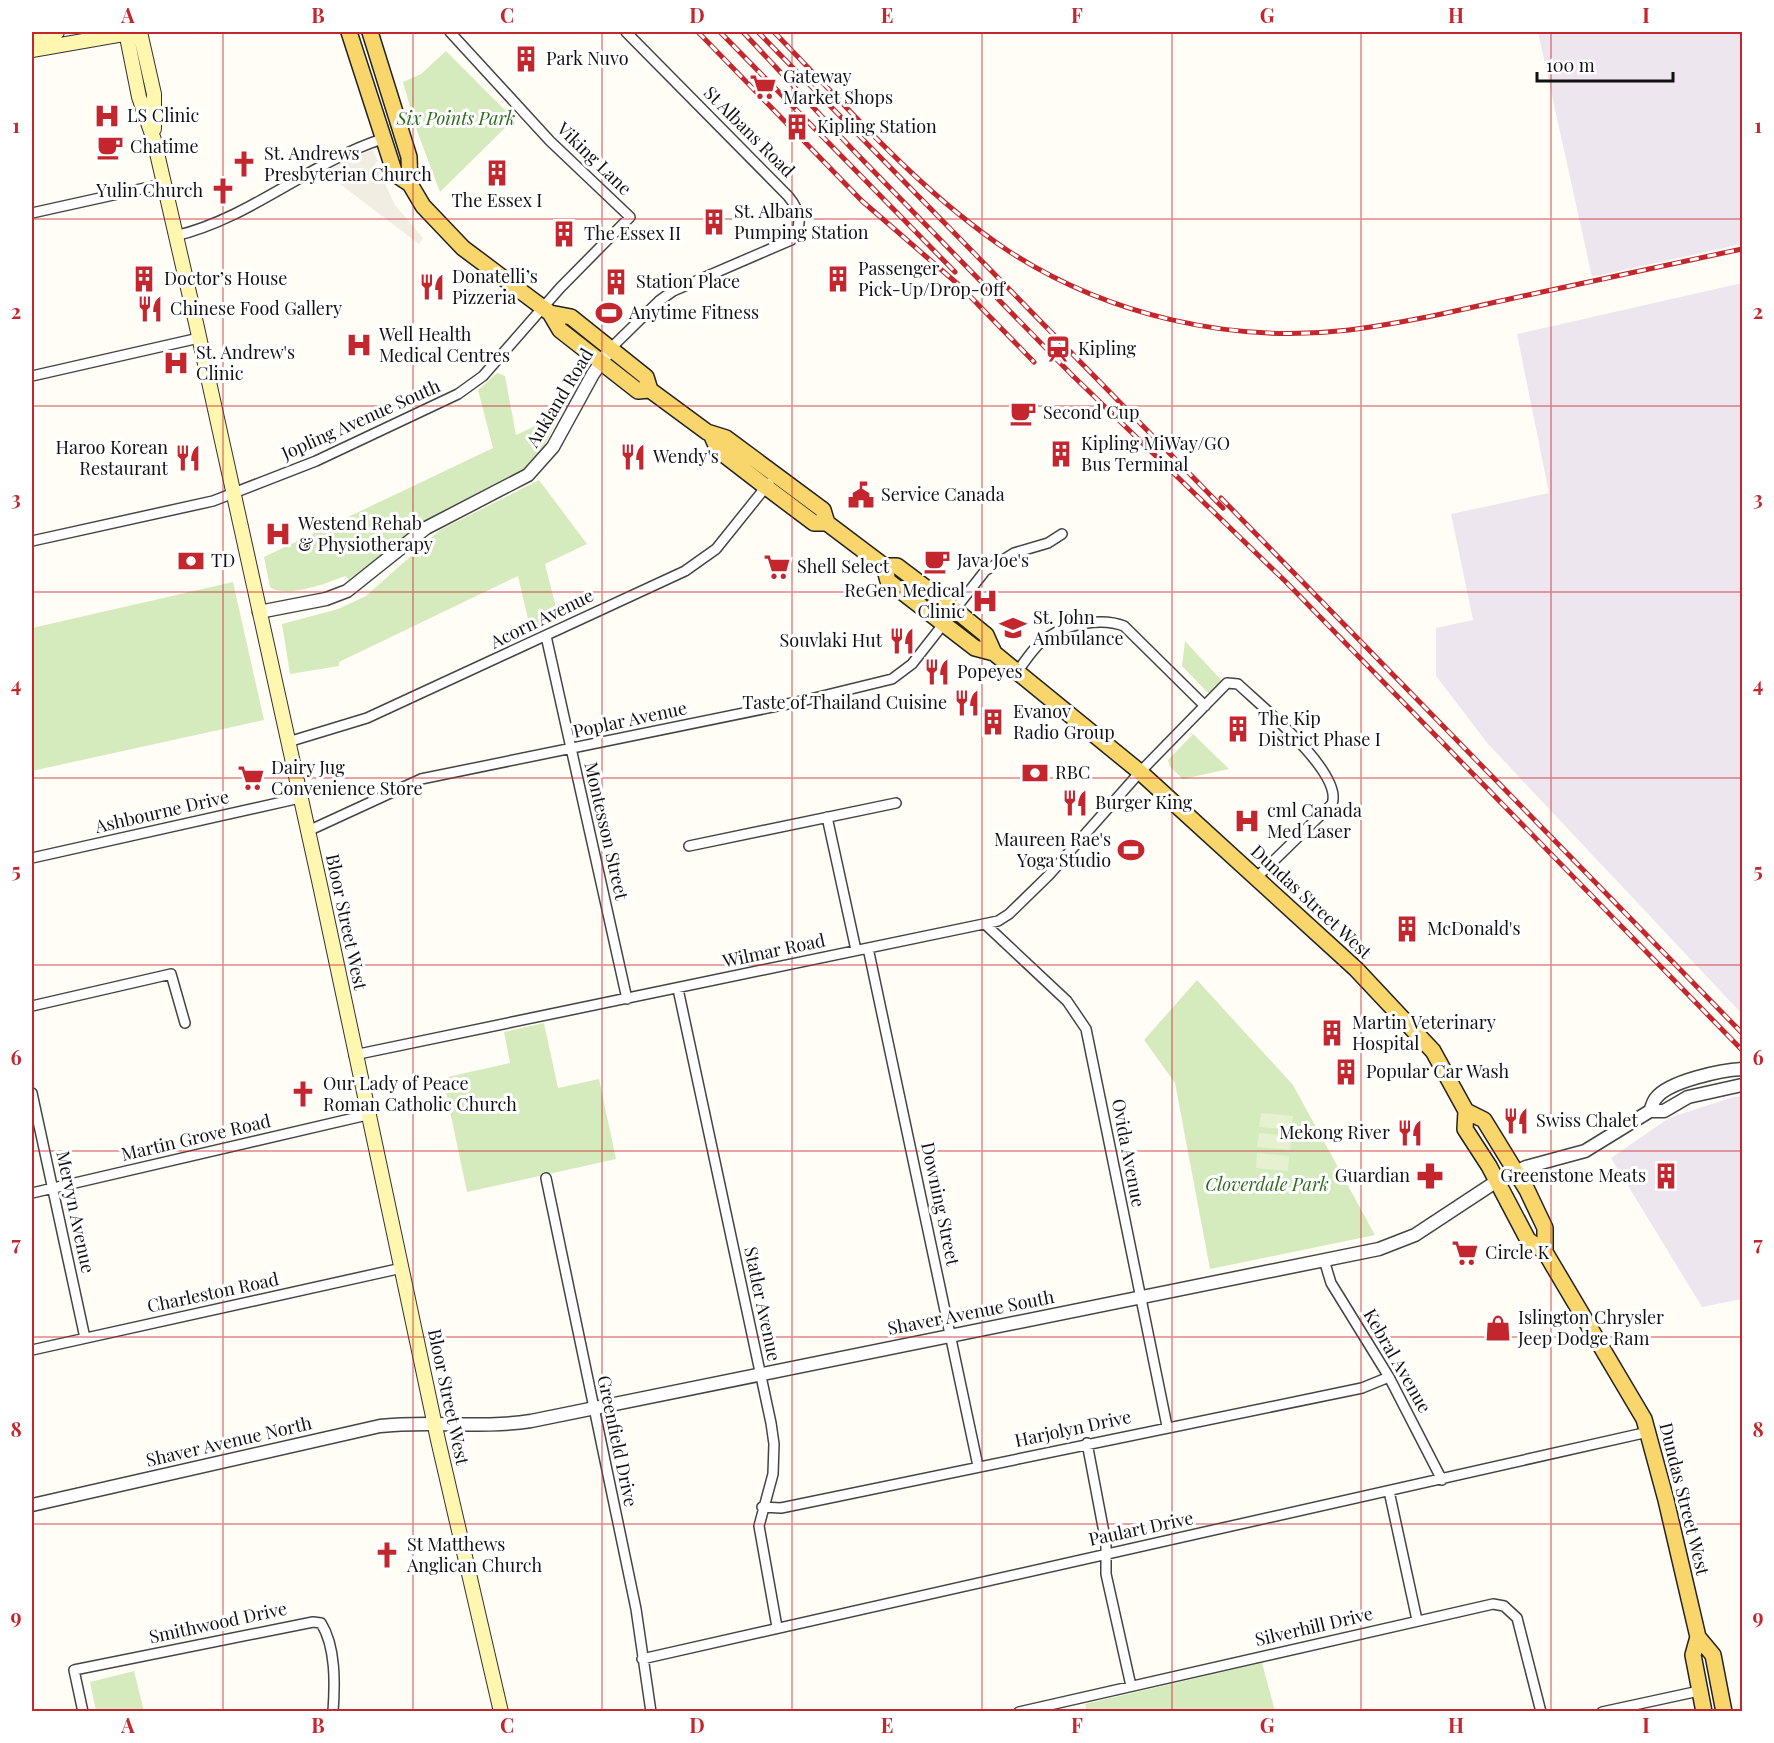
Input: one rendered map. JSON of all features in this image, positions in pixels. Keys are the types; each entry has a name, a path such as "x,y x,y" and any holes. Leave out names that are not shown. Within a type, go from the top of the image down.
{"main road":[{"path":"32,40 57,32"},
{"path":"32,50 132,32"},
{"name":"Bloor Street West","path":"132,32 139,98 154,140 199,338 308,831 367,1115 501,1712"},
{"name":"Dundas Street West","path":"349,32 395,174 410,184 423,206 462,248 546,310 560,330 600,363 638,391 650,390"},
{"name":"Dundas Street West","path":"370,32 409,157 410,184"},
{"name":"Dundas Street West","path":"546,310 571,317 611,348 646,377 650,390 711,434 718,450 823,510 827,523 884,566 888,580 975,648 994,654 1140,772 1356,969 1434,1051 1466,1111 1465,1129 1497,1181 1528,1240 1545,1252 1633,1398 1648,1432 1698,1637 1713,1655 1724,1712"},
{"name":"Dundas Street West","path":"884,566 897,566 954,609 986,635 994,654"},
{"name":"Dundas Street West","path":"1466,1111 1484,1120 1516,1172 1545,1228 1545,1252"},
{"name":"Dundas Street West","path":"1698,1637 1693,1655 1704,1712"}],"street":[{"name":"Viking Lane","path":"451,32 550,141 630,217 546,310"},
{"name":"St Albans Road","path":"626,32 795,203 799,218 796,233 783,244 759,255"},
{"path":"176,236 227,220 346,153 382,139"},
{"path":"32,213 163,184"},
{"name":"Aukland Road","path":"259,612 339,595 366,578 426,528 528,475 553,447 600,363 611,348 658,301 673,291 759,255"},
{"name":"Jopling Avenue South","path":"32,541 213,501 316,461 469,387 546,310"},
{"path":"32,376 199,338"},
{"name":"Acorn Avenue","path":"288,742 367,718 546,636 707,558 725,539 770,481"},
{"name":"Poplar Avenue","path":"308,831 421,778 571,750 857,689 892,679 912,664 977,579 992,565 1014,553 1048,543 1062,534"},
{"path":"1017,672 1035,647 1047,637 1103,621 1115,622 1124,626 1205,706"},
{"name":"Montesson Street","path":"546,636 627,999"},
{"name":"Wilmar Road","path":"354,1055 986,925 1005,917 1049,875 1140,772 1227,683 1238,684 1314,757 1333,788 1332,804 1256,878"},
{"name":"Ashbourne Drive","path":"32,858 300,798"},
{"path":"689,846 896,803"},
{"path":"827,817 856,950"},
{"name":"Ovida Avenue","path":"986,925 1067,1001 1086,1029 1139,1298 1167,1426"},
{"name":"Downing Street","path":"868,948 978,1466"},
{"path":"32,1006 171,974 185,1023"},
{"name":"Statler Avenue","path":"678,988 774,1450 773,1474 762,1507 760,1534 777,1627"},
{"path":"1743,1069 1725,1070 1674,1086 1657,1096 1650,1111 1664,1111 1688,1097 1743,1085"},
{"name":"Mervyn Avenue","path":"32,1093 85,1338"},
{"name":"Shaver Avenue South","path":"435,1424 508,1425 1379,1249 1415,1235 1497,1181 1516,1172 1585,1150 1650,1111"},
{"name":"Martin Grove Road","path":"32,1193 367,1115"},
{"name":"Greenfield Drive","path":"546,1178 636,1609 651,1712"},
{"name":"Kebral Avenue","path":"1324,1260 1331,1283 1389,1377 1442,1480"},
{"name":"Charleston Road","path":"32,1350 402,1268"},
{"name":"Harjolyn Drive","path":"762,1507 781,1508 1167,1426 1362,1388 1389,1377"},
{"name":"Shaver Avenue North","path":"32,1504 380,1426 435,1424"},
{"name":"Paulart Drive","path":"642,1659 1648,1432"},
{"path":"1087,1443 1106,1554 1106,1574 1131,1686"},
{"path":"1389,1491 1417,1620"},
{"name":"Silverhill Drive","path":"1019,1712 1493,1604 1512,1611 1521,1628 1541,1712"},
{"name":"Smithwood Drive","path":"83,1712 74,1670 313,1622 321,1623 329,1639 333,1712"},
{"path":"1602,1712 1700,1691"},
{"path":"1069,1701 1071,1712"}],"shaded area":[{"path":"1538,32 1742,32 1742,244 1592,277"},
{"path":"373,150 378,162 375,163 395,205 423,238 419,244 324,172 352,157"},
{"path":"1742,283 1742,1014 1488,744 1436,676 1436,628 1473,620 1451,514 1549,493 1517,334"},
{"path":"1742,1096 1742,1299 1702,1307 1611,1158 1669,1118"}],"green space":[{"name":"Six Points Park","path":"446,51 514,119 440,192 417,131 403,82 421,74"},
{"path":"497,373 505,376 516,435 554,417 558,419 543,448 522,471 497,487 432,517 349,579 345,576 296,591 277,590 270,587 264,557 493,448 478,390"},
{"path":"539,480 587,544 545,564 559,619 531,632 518,576 339,662 339,666 290,674 282,624 338,609 366,596 440,530"},
{"path":"233,582 264,720 32,771 32,628"},
{"path":"1185,641 1225,684 1211,696 1182,666"},
{"path":"1193,734 1229,769 1183,779 1170,767 1168,760"},
{"name":"Cloverdale Park","path":"1197,980 1293,1085 1375,1235 1210,1269 1175,1083 1144,1040"},
{"path":"544,1023 558,1088 599,1079 616,1159 467,1192 443,1078 510,1063 504,1032"},
{"path":"1261,1113 1293,1116 1291,1130 1259,1127"},
{"path":"1259,1133 1291,1136 1290,1150 1257,1147"},
{"path":"1257,1153 1289,1156 1288,1171 1256,1168"},
{"path":"1262,1663 1275,1711 1087,1711 1085,1704"},
{"path":"134,1671 144,1711 96,1711 90,1682"}],"railway":[{"path":"698,32 862,201 960,286 1034,362"},
{"path":"720,32 955,272"},
{"path":"743,32 854,151 1070,373 1285,581 1742,1050"},
{"path":"758,32 1223,508"},
{"path":"774,32 885,147 944,202 975,227 1045,273 1128,308 1171,320 1260,333 1349,330 1432,316 1742,249"},
{"path":"1221,498 1742,1033"}],"place":[{"name":"Park Nuvo","path":"526,59"},
{"name":"Gateway Market Shops","path":"763,87"},
{"name":"LS Clinic","path":"107,116"},
{"name":"Kipling Station","path":"797,127"},
{"name":"Chatime","path":"110,147"},
{"name":"St. Andrews Presbyterian Church","path":"244,164"},
{"name":"The Essex I","path":"497,173"},
{"name":"Yulin Church","path":"223,191"},
{"name":"St. Albans Pumping Station","path":"714,222"},
{"name":"The Essex II","path":"564,234"},
{"name":"Doctor’s House","path":"144,279"},
{"name":"Passenger Pick-Up/Drop-Off","path":"838,279"},
{"name":"Station Place","path":"616,282"},
{"name":"Donatelli’s Pizzeria","path":"432,287"},
{"name":"Chinese Food Gallery","path":"150,309"},
{"name":"Anytime Fitness","path":"609,313"},
{"name":"Well Health Medical Centres","path":"359,345"},
{"name":"Kipling","path":"1058,349"},
{"name":"St. Andrew's Clinic","path":"176,363"},
{"name":"Second Cup","path":"1023,413"},
{"name":"Kipling MiWay/GO Bus Terminal","path":"1061,454"},
{"name":"Wendy's","path":"633,457"},
{"name":"Haroo Korean Restaurant","path":"188,458"},
{"name":"Service Canada","path":"861,495"},
{"name":"Westend Rehab & Physiotherapy","path":"278,534"},
{"name":"TD","path":"191,561"},
{"name":"Java Joe's","path":"937,561"},
{"name":"Shell Select","path":"777,567"},
{"name":"ReGen Medical Clinic","path":"985,601"},
{"name":"St. John Ambulance","path":"1013,628"},
{"name":"Souvlaki Hut","path":"902,641"},
{"name":"Popeyes","path":"937,672"},
{"name":"Taste of Thailand Cuisine","path":"967,703"},
{"name":"Evanov Radio Group","path":"993,722"},
{"name":"The Kip District Phase I","path":"1238,729"},
{"name":"RBC","path":"1035,773"},
{"name":"Dairy Jug Convenience Store","path":"251,778"},
{"name":"Burger King","path":"1075,803"},
{"name":"cml Canada Med Laser","path":"1247,821"},
{"name":"Maureen Rae's Yoga Studio","path":"1131,850"},
{"name":"McDonald's","path":"1407,929"},
{"name":"Martin Veterinary Hospital","path":"1332,1033"},
{"name":"Popular Car Wash","path":"1346,1072"},
{"name":"Our Lady of Peace Roman Catholic Church","path":"303,1094"},
{"name":"Swiss Chalet","path":"1516,1121"},
{"name":"Mekong River","path":"1410,1133"},
{"name":"Guardian","path":"1430,1176"},
{"name":"Greenstone Meats","path":"1666,1176"},
{"name":"Circle K","path":"1465,1253"},
{"name":"Islington Chrysler Jeep Dodge Ram","path":"1498,1328"},
{"name":"St Matthews Anglican Church","path":"387,1555"}]}
